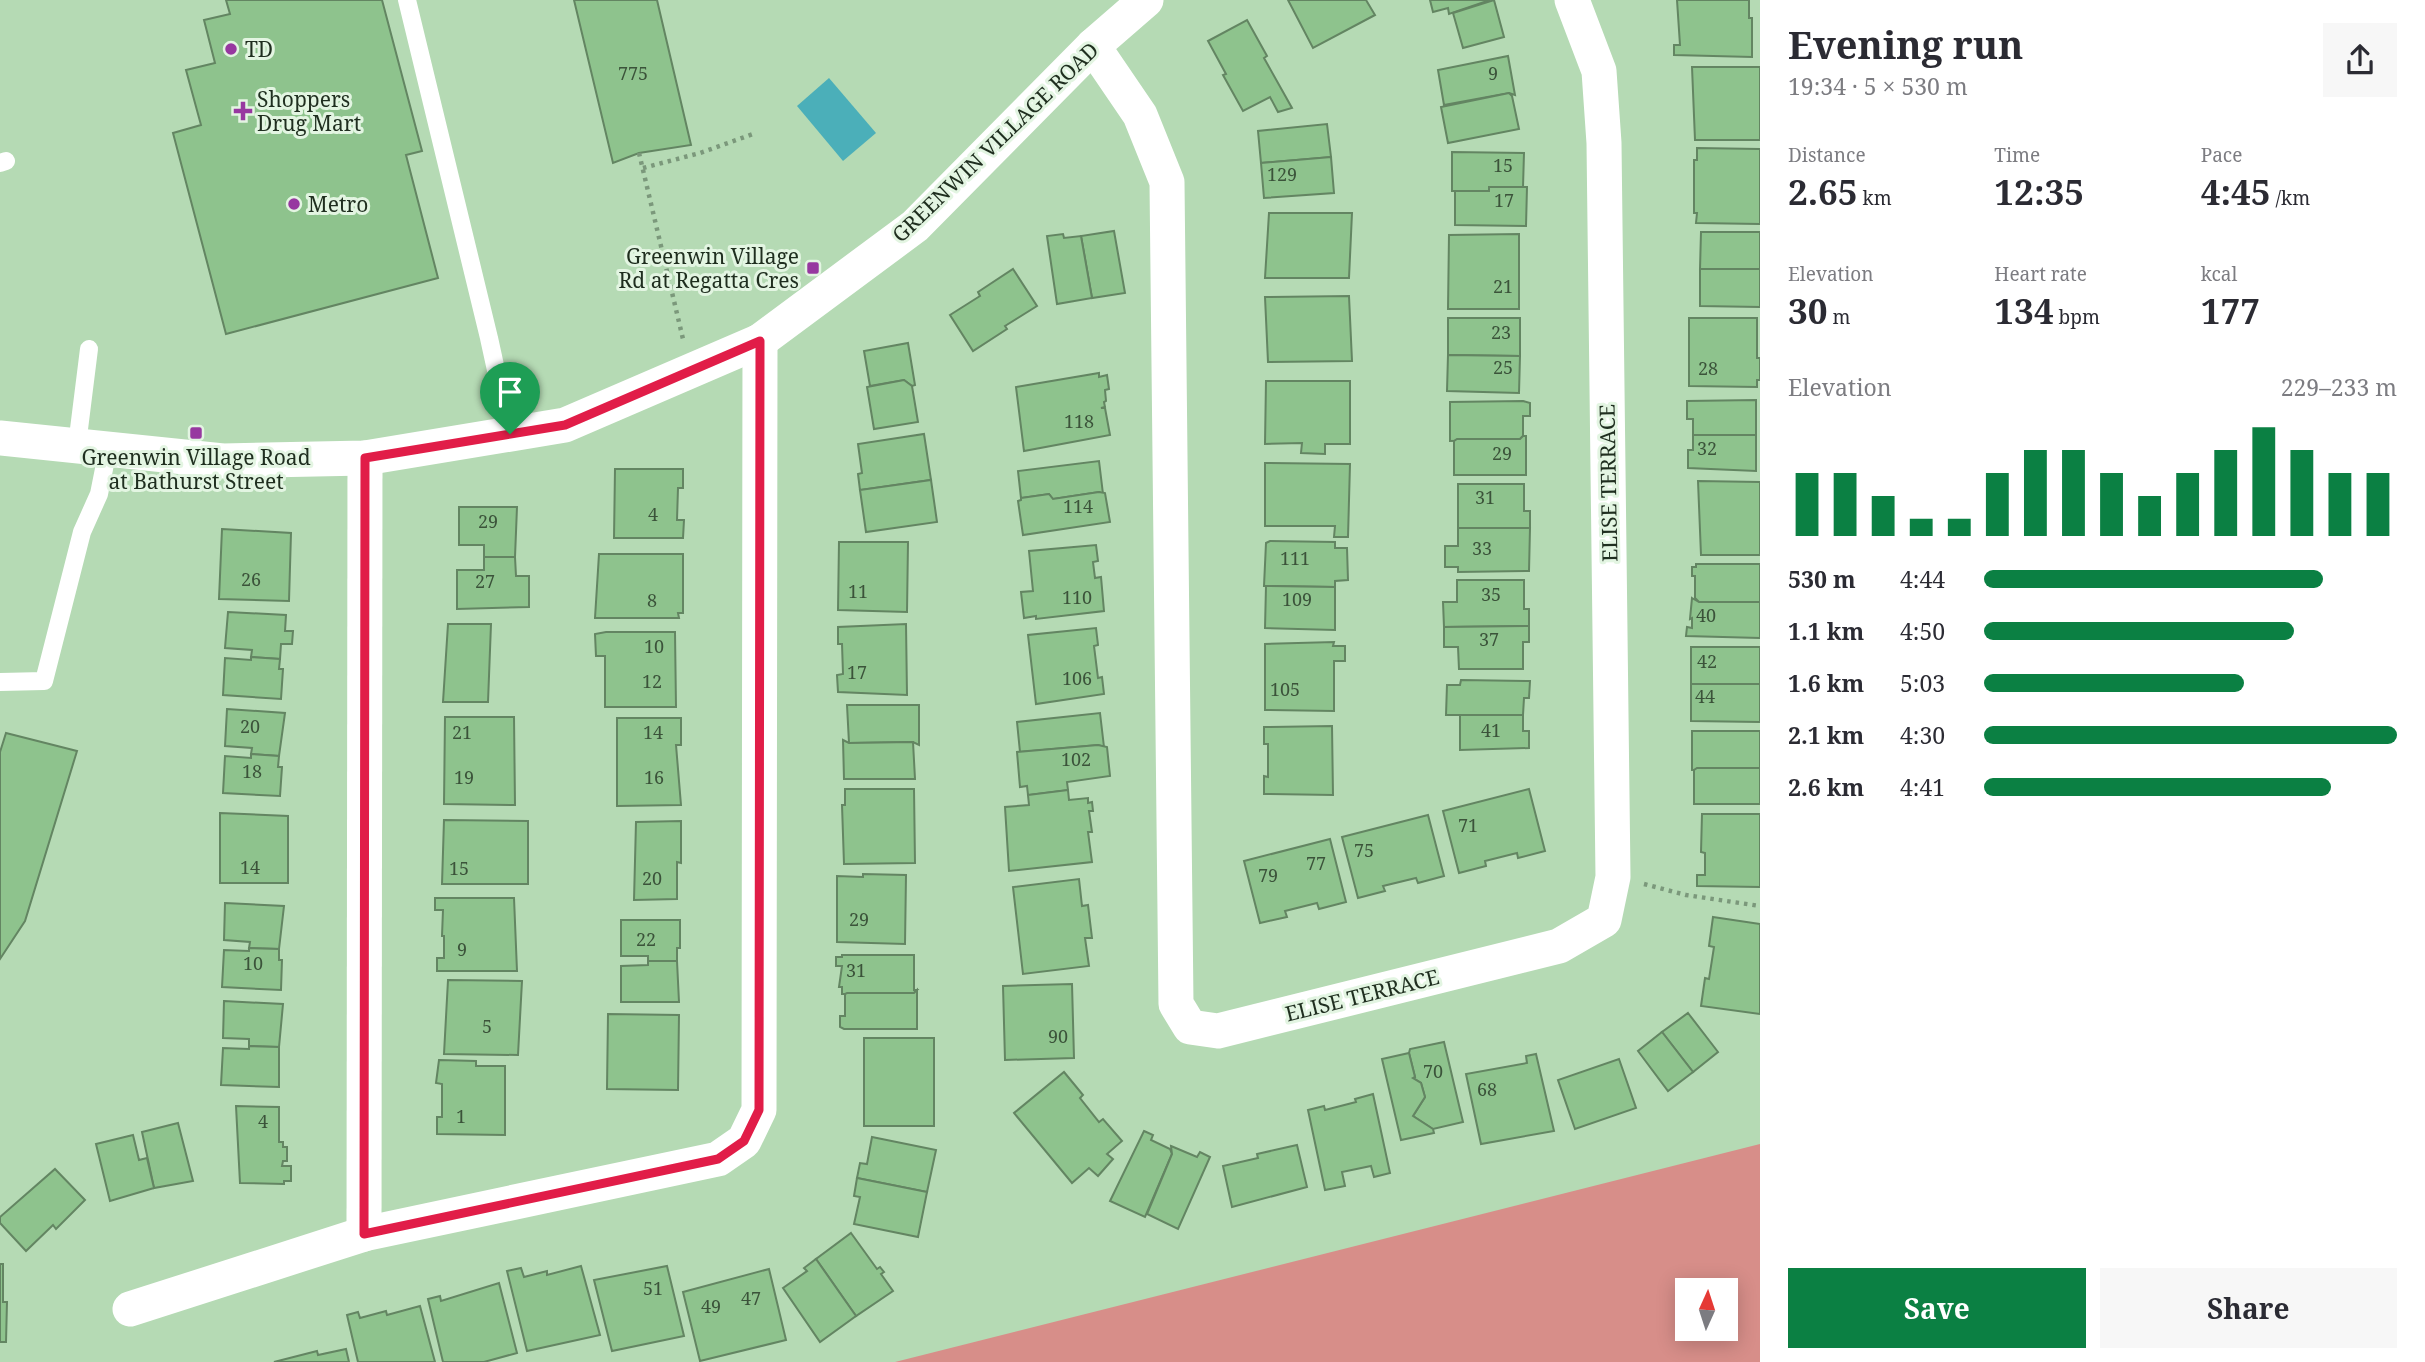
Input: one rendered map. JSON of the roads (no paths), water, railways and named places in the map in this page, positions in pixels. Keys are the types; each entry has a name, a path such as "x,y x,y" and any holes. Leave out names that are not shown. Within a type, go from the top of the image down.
{"street":[{"name":"GREENWIN VILLAGE ROAD","path":"0,438 223,461 365,458 565,425 760,341 915,226 1093,46 1146,0"},
{"name":"ELISE TERRACE","path":"1093,46 1140,115 1167,182 1176,1004 1190,1027 1218,1031 1559,946 1604,920 1613,877 1604,143 1599,71 1572,0"},
{"path":"130,1309 364,1234 718,1159 744,1141 759,1110 760,341"},
{"path":"364,1234 365,458"}],"lane":[{"path":"407,0 510,434"},
{"path":"0,682 44,681 82,531 99,494 92,447 89,349"}],"water":[{"path":"829,78 876,133 843,161 797,106"}],"place":[{"name":"TD","path":"231,49"},
{"name":"Shoppers Drug Mart","path":"243,111"},
{"name":"Metro","path":"294,204"},
{"name":"Greenwin Village Rd at Regatta Cres","path":"813,268"},
{"name":"Greenwin Village Road at Bathurst Street","path":"196,433"}]}
